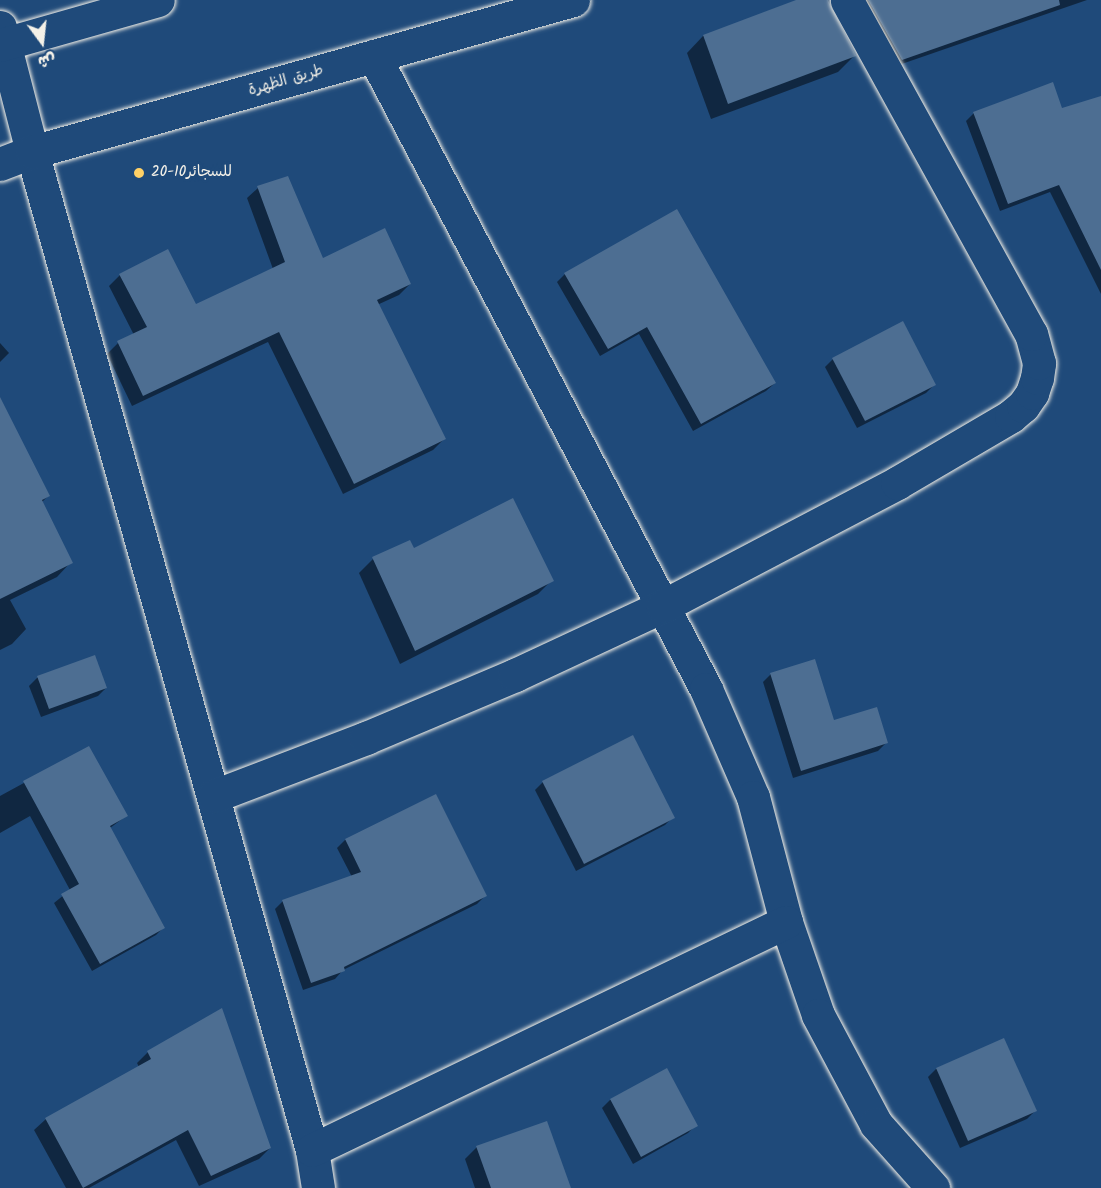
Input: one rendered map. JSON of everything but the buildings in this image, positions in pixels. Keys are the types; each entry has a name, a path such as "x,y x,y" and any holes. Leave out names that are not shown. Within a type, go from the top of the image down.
{"street":[{"path":"158,0 2,38 312,1150 318,1188"},
{"name":"طريق الظهرة","path":"0,164 32,152 573,0"},
{"path":"214,796 366,738 516,675 663,606 897,483 1011,416 1023,406 1038,378 1039,363 1031,334 847,0"},
{"path":"374,56 706,689 753,797 786,922 818,1015 876,1124 933,1188"},
{"path":"312,1150 786,922"}],"place":[{"name":"20-10للسجائر","path":"139,173"}]}
